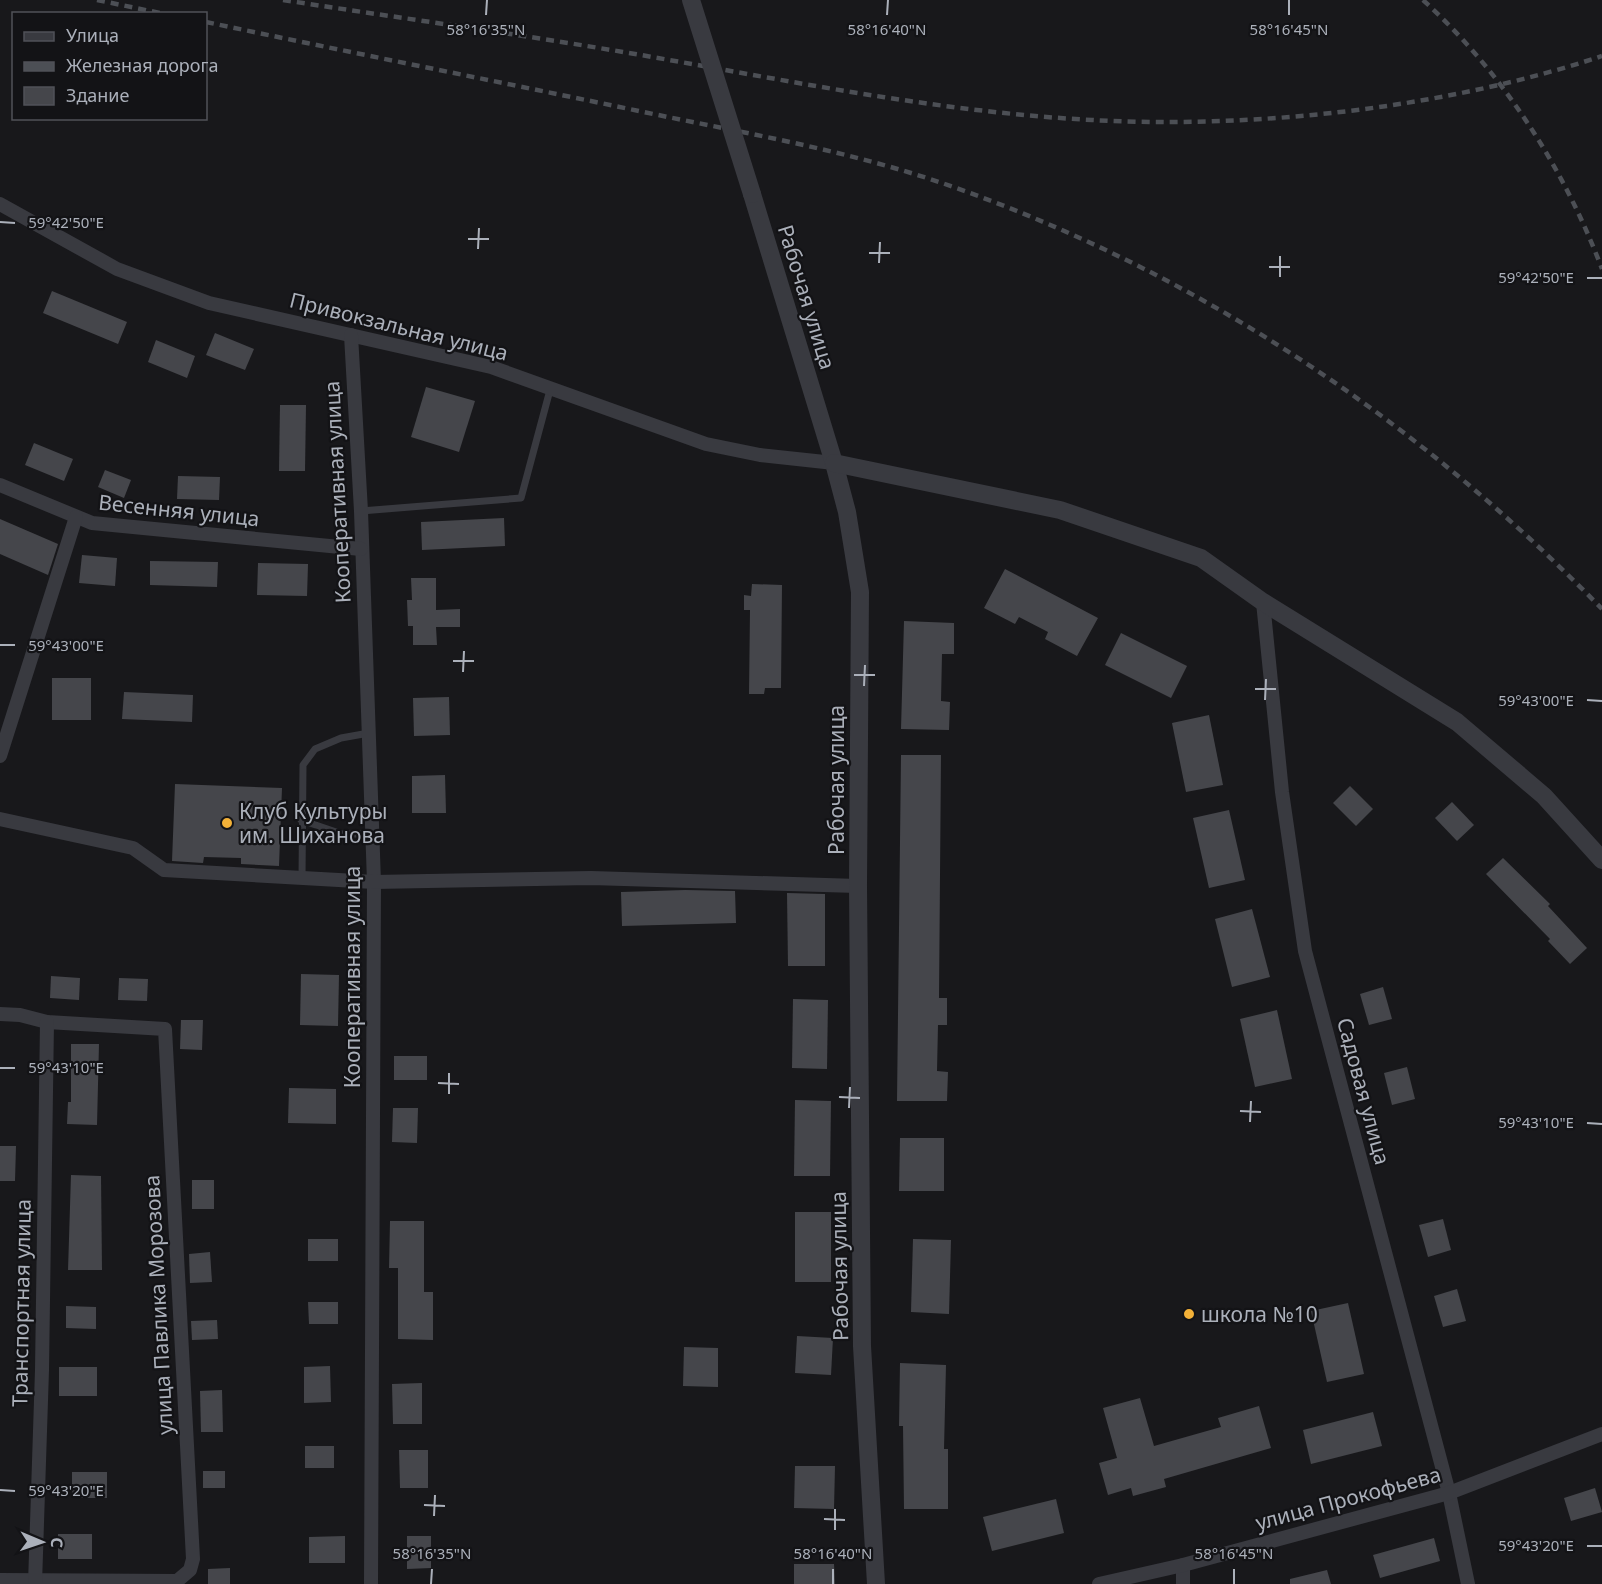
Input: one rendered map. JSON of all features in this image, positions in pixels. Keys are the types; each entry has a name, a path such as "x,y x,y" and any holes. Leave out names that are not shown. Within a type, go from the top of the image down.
{"street":[{"name":"Рабочая улица","path":"691,0 834,463 847,512 860,592 858,886 862,1346 876,1584"},
{"name":"Привокзальная улица","path":"0,204 117,269 209,303 491,367 706,444 760,455 834,463"},
{"name":"Кооперативная улица","path":"351,335 361,511 374,882 371,1584"},
{"path":"834,463 1060,510 1201,558 1263,602 1457,722 1544,796 1602,860"},
{"name":"Весенняя улица","path":"0,485 92,523 135,529 361,549"},
{"path":"0,756 76,517"},
{"name":"Садовая улица","path":"1263,602 1282,792 1305,951 1449,1493 1468,1584"},
{"path":"0,819 133,848 164,870 374,882 591,878 858,886"},
{"path":"0,1014 20,1015 47,1022"},
{"name":"улица Павлика Морозова","path":"35,1582 177,1581 185,1576 193,1559 165,1029 47,1022"},
{"name":"Транспортная улица","path":"35,1582 42,1370 47,1022"},
{"name":"улица Прокофьева","path":"1099,1584 1183,1565 1449,1493 1602,1434"},
{"path":"1183,1565 1183,1584"},
{"path":"0,1580 35,1582"}],"lane":[{"path":"361,511 521,498 550,390"},
{"path":"302,878 303,765 315,749 341,738 369,733"},
{"path":"301,820 342,834 372,834"}],"building":[{"path":"52,291 127,322 118,344 43,313"},
{"path":"215,333 254,349 245,370 206,355"},
{"path":"156,340 195,356 187,378 148,362"},
{"path":"426,387 475,401 459,452 411,437"},
{"path":"280,405 306,405 305,471 279,471"},
{"path":"34,443 73,459 64,481 25,465"},
{"path":"105,470 131,480 124,498 98,487"},
{"path":"178,476 220,477 219,500 177,499"},
{"path":"504,518 505,546 422,550 421,522"},
{"path":"0,519 58,544 48,575 0,554"},
{"path":"82,555 117,558 115,586 79,583"},
{"path":"150,561 218,562 217,587 150,585"},
{"path":"258,563 308,564 307,596 257,595"},
{"path":"1005,569 1098,618 1077,656 1045,639 1048,632 1019,617 1015,624 984,608"},
{"path":"411,578 436,578 436,610 460,609 460,627 436,627 437,645 413,645 413,626 408,626 407,600 412,600"},
{"path":"752,584 782,585 781,688 765,688 764,694 749,694 750,610 744,610 744,595 751,596"},
{"path":"904,621 954,623 954,654 942,654 941,701 950,702 949,730 901,729"},
{"path":"1121,633 1187,666 1171,698 1105,665"},
{"path":"52,678 91,678 91,720 52,720"},
{"path":"124,692 193,695 192,722 122,719"},
{"path":"449,697 450,735 414,736 413,698"},
{"path":"1209,715 1223,785 1186,792 1172,723"},
{"path":"901,755 941,755 939,998 947,998 947,1025 938,1025 937,1071 948,1072 947,1101 897,1101"},
{"path":"445,775 446,813 412,813 412,776"},
{"name":"Клуб Культуры им. Шиханова","path":"175,784 282,788 279,866 241,864 241,858 204,857 203,863 172,861"},
{"path":"1350,786 1373,809 1356,826 1333,803"},
{"path":"1452,802 1474,825 1457,841 1435,818"},
{"path":"1229,810 1245,880 1209,888 1193,818"},
{"path":"1503,858 1550,904 1548,906 1587,948 1570,964 1548,941 1550,939 1486,874"},
{"path":"735,891 736,923 622,926 621,892"},
{"path":"787,893 825,894 825,966 788,966"},
{"path":"1252,909 1270,977 1232,987 1215,919"},
{"path":"301,974 339,975 338,1026 300,1025"},
{"path":"51,976 80,978 79,1000 50,998"},
{"path":"119,978 148,979 147,1001 118,1000"},
{"path":"1383,987 1392,1019 1369,1025 1360,994"},
{"path":"793,999 828,1000 827,1069 792,1068"},
{"path":"1277,1010 1292,1079 1255,1087 1240,1019"},
{"path":"181,1020 203,1020 202,1050 180,1049"},
{"path":"71,1044 99,1044 97,1125 67,1124 68,1102 71,1102"},
{"path":"394,1056 427,1056 427,1080 394,1080"},
{"path":"1407,1067 1415,1099 1392,1105 1384,1073"},
{"path":"289,1088 336,1089 336,1124 288,1123"},
{"path":"795,1100 831,1101 830,1176 794,1176"},
{"path":"393,1108 418,1108 417,1143 392,1142"},
{"path":"900,1138 944,1138 944,1191 899,1191"},
{"path":"0,1146 16,1146 15,1181 0,1181"},
{"path":"71,1175 101,1176 102,1270 68,1270"},
{"path":"192,1180 214,1180 214,1209 192,1209"},
{"path":"795,1212 831,1212 831,1282 795,1282"},
{"path":"1443,1219 1451,1250 1428,1257 1419,1225"},
{"path":"390,1221 424,1221 424,1292 433,1292 433,1340 398,1339 398,1268 389,1268"},
{"path":"308,1239 338,1239 338,1261 308,1261"},
{"path":"913,1239 951,1240 949,1314 911,1312"},
{"path":"210,1252 212,1282 190,1283 189,1254"},
{"path":"1457,1289 1466,1321 1443,1327 1434,1296"},
{"path":"308,1302 338,1302 338,1324 309,1324"},
{"path":"1348,1303 1364,1374 1327,1382 1311,1311"},
{"path":"66,1306 96,1307 96,1329 66,1328"},
{"path":"217,1320 218,1339 192,1340 191,1321"},
{"path":"797,1336 833,1338 831,1375 795,1373"},
{"path":"684,1347 718,1348 718,1387 683,1386"},
{"path":"900,1363 946,1365 944,1449 948,1449 948,1509 904,1509 903,1426 899,1426"},
{"path":"330,1366 331,1402 304,1403 304,1367"},
{"path":"59,1367 97,1367 97,1396 59,1396"},
{"path":"422,1383 422,1424 393,1424 392,1384"},
{"path":"222,1390 223,1432 201,1432 200,1391"},
{"path":"1140,1398 1154,1446 1221,1427 1218,1418 1259,1406 1271,1448 1164,1479 1166,1487 1133,1496 1131,1488 1108,1495 1099,1463 1117,1458 1103,1408"},
{"path":"1373,1412 1382,1446 1311,1464 1303,1430"},
{"path":"305,1446 334,1446 334,1468 305,1468"},
{"path":"399,1450 428,1450 428,1488 400,1488"},
{"path":"795,1466 835,1466 834,1509 794,1508"},
{"path":"203,1471 225,1471 225,1488 203,1488"},
{"path":"72,1472 107,1472 107,1498 72,1498"},
{"path":"1595,1488 1602,1512 1571,1521 1564,1498"},
{"path":"1056,1499 1064,1533 992,1551 983,1517"},
{"path":"58,1534 92,1534 92,1559 58,1559"},
{"path":"345,1536 345,1563 309,1563 309,1537"},
{"path":"407,1536 431,1536 431,1568 407,1569"},
{"path":"1434,1538 1440,1561 1380,1578 1373,1555"},
{"path":"794,1564 834,1564 835,1584 794,1584"},
{"path":"230,1568 230,1584 208,1584 208,1569"},
{"path":"1327,1570 1331,1584 1290,1584 1290,1579"}],"railway":[{"path":"97,0 155,12"},
{"path":"283,0 591,47 920,102 1034,116 1092,120 1219,121 1350,111 1480,89 1602,56"},
{"path":"1423,0 1479,59 1528,124 1569,195 1602,269"},
{"path":"207,22 838,153 942,183 1035,218 1125,260 1213,306 1297,357 1378,414 1456,475 1531,540 1602,609"}],"place":[{"name":"Клуб Культуры им. Шиханова","path":"227,823"},
{"name":"школа №10","path":"1189,1314"}]}
